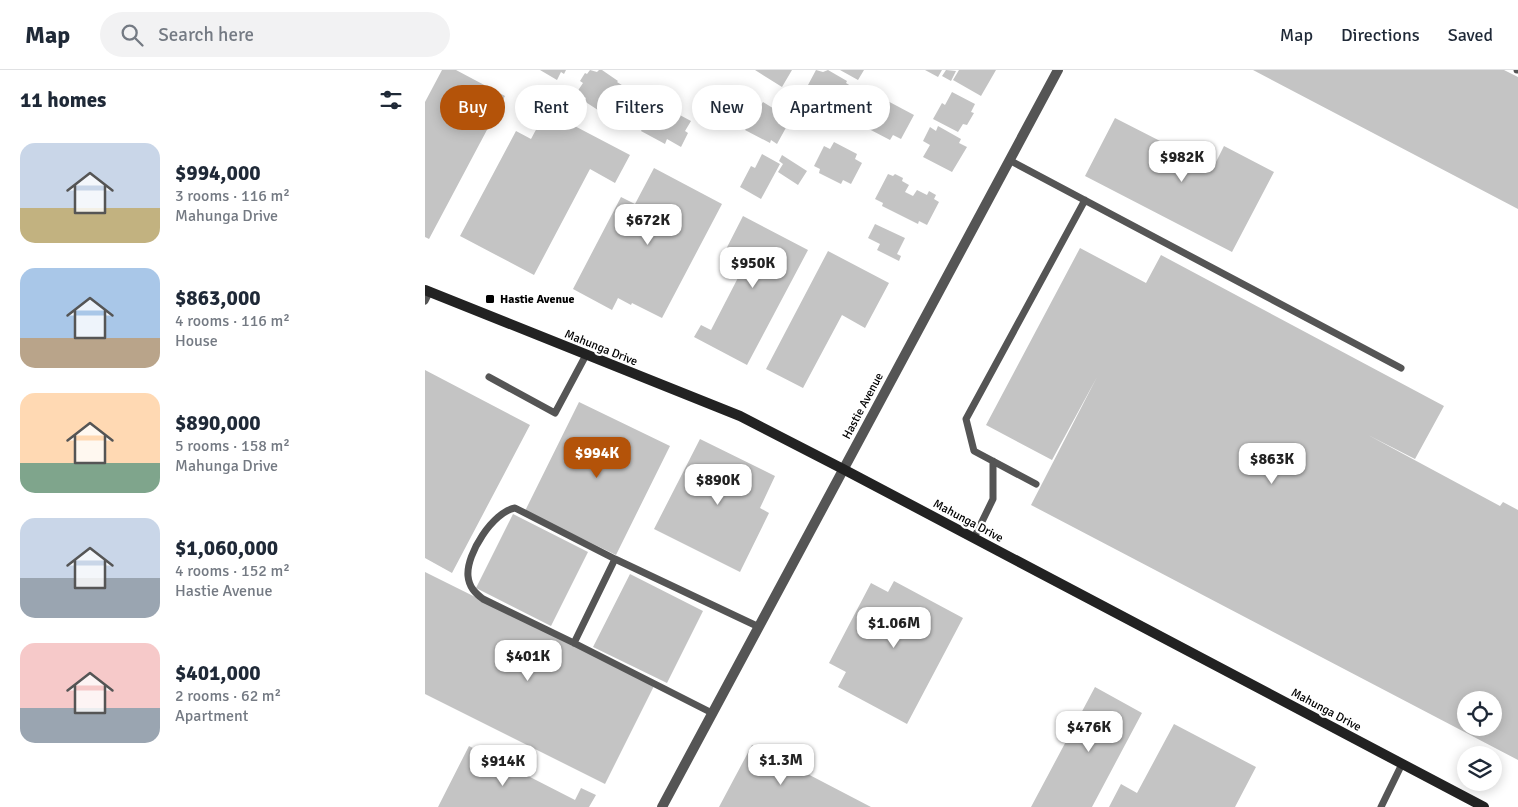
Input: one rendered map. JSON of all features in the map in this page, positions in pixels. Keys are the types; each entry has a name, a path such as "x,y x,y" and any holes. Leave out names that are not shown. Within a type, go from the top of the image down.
{"main road":[{"name":"Mahunga Drive","path":"427,294 740,416 1484,807"}],"street":[{"name":"Hastie Avenue","path":"663,807 1058,70"}],"lane":[{"path":"1009,160 1401,368"},
{"path":"1036,484 973,451 966,419 1085,200"},
{"path":"489,377 555,413 586,355"},
{"path":"974,538 993,499 993,461"},
{"path":"712,714 574,643 483,600 472,588 468,577 472,555 492,523 508,509 515,508 615,559 759,627"},
{"path":"574,643 615,559"},
{"path":"1381,807 1402,764"}],"building":[{"path":"442,70 456,70 484,85 440,85 440,130 487,130 429,239 425,237 425,102"},
{"path":"540,70 566,70 564,74 561,72 557,80"},
{"path":"590,70 597,72 602,70 622,85 597,85 597,109 587,103 587,85 582,85 583,83 580,81 585,73 587,74"},
{"path":"755,70 792,70 783,85 779,85"},
{"path":"816,70 823,72 828,70 847,81 846,83 849,85 808,85"},
{"path":"840,70 864,70 858,80"},
{"path":"925,70 942,70 938,77"},
{"path":"946,70 956,71 951,81 942,76"},
{"path":"959,70 996,70 981,96 953,80"},
{"path":"1253,70 1504,70 1518,77 1518,209"},
{"path":"952,92 975,104 971,112 974,113 967,125 963,124 958,132 933,119 942,103 945,105"},
{"path":"763,102 772,108 772,130 785,130 777,144 771,140 770,143 745,130 762,130"},
{"path":"890,102 914,115 901,139 893,135 890,140 871,130 890,130"},
{"path":"682,116 691,121 685,131 688,133 681,147 667,139 665,144 641,131 682,130"},
{"path":"1115,118 1213,168 1224,146 1274,172 1232,252 1085,176"},
{"path":"938,126 961,139 959,143 967,147 952,172 923,157 930,145 923,141 930,127 936,131"},
{"path":"536,130 582,130 630,155 615,183 590,169 534,275 460,236 516,131 531,139"},
{"path":"834,142 857,154 855,159 862,163 851,184 843,180 841,184 819,173 820,169 814,166 824,146 830,149"},
{"path":"762,154 780,164 761,199 740,187 751,166 755,168"},
{"path":"782,155 807,171 798,185 778,172 783,164 779,161"},
{"path":"654,168 722,204 662,318 618,298 612,310 573,289 621,197 635,204"},
{"path":"888,174 893,176 895,174 903,178 902,181 909,185 905,192 913,196 917,190 927,195 929,191 936,195 934,199 939,202 927,225 919,221 918,224 882,206 883,203 875,199"},
{"path":"743,216 808,250 747,365 694,337 701,325 711,330 742,270 721,259"},
{"path":"875,224 905,238 897,254 901,256 899,261 877,250 880,244 868,238"},
{"path":"1080,248 1146,283 1161,255 1444,406 1415,459 1368,435 1500,506 1503,502 1518,510 1518,760 1502,752 1502,746 1491,746 1472,736 1502,736 1502,691 1457,691 1457,728 1031,505 1097,377 1052,460 986,425"},
{"path":"828,251 889,283 865,328 842,315 803,388 766,369"},
{"path":"425,370 530,425 452,573 425,558"},
{"path":"579,402 670,446 616,555 525,511"},
{"path":"700,439 775,476 760,508 769,513 740,572 654,529"},
{"path":"513,514 588,552 551,626 476,588"},
{"path":"425,572 654,686 605,784 425,694"},
{"path":"630,574 703,611 667,683 593,647"},
{"path":"894,581 963,618 907,724 838,687 846,672 829,663 871,583 888,592"},
{"path":"1095,687 1142,713 1092,807 1031,807"},
{"path":"1174,724 1256,767 1235,807 1109,807 1121,784 1137,793"},
{"path":"752,745 871,807 719,807"},
{"path":"469,746 575,800 581,788 596,795 589,807 438,807"}],"place":[{"name":"Hastie Avenue","path":"490,299"}]}
